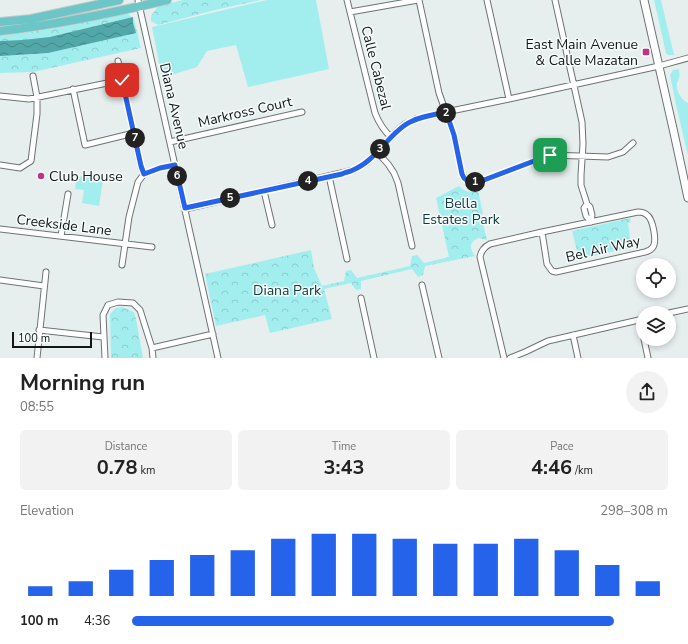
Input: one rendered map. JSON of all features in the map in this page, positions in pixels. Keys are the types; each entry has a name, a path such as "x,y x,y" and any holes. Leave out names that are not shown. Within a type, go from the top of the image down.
{"main road":[{"path":"0,22 31,19 119,0"},
{"path":"0,31 31,28 139,3 167,0"},
{"path":"644,0 688,198"}],"street":[{"name":"Calle Cabezal","path":"347,0 375,113 382,128 391,137"},
{"path":"350,12 418,0 439,93 454,135 462,174 468,181 472,182 484,180 550,155 608,157 623,152 633,143"},
{"path":"487,0 509,99"},
{"path":"555,0 582,122 583,144 581,185 587,204 590,207 592,215 591,222"},
{"name":"Diana Avenue","path":"139,3 218,358"},
{"path":"185,208 354,170 366,163 405,124 416,119 659,66 688,58"},
{"path":"118,61 144,174 160,168 175,165"},
{"path":"0,165 20,168 31,161 37,114 37,97 33,76"},
{"path":"0,96 29,99 122,80"},
{"path":"73,89 85,144 134,133"},
{"name":"Markross Court","path":"170,142 302,112"},
{"path":"377,152 388,164 398,183 412,246"},
{"name":"Creekside Lane","path":"122,264 138,182 144,174"},
{"path":"329,176 347,259"},
{"path":"264,191 272,225"},
{"path":"61,236 68,194"},
{"name":"Bel Air Way","path":"504,358 480,258 485,246 542,232 638,212 647,214 652,221 655,243 650,250 645,252 556,272 547,264 542,232"},
{"name":"Creekside Lane","path":"0,229 126,244"},
{"path":"126,244 152,247"},
{"path":"37,358 46,272"},
{"path":"0,280 44,286"},
{"path":"422,285 438,358"},
{"path":"361,298 374,358"},
{"path":"105,358 103,315 108,305 118,302 133,303 140,310 152,348 153,358"},
{"path":"676,312 688,309"},
{"path":"510,358 548,341 636,320"},
{"path":"39,330 103,337"},
{"path":"152,348 213,334"},
{"path":"573,335 578,358"},
{"path":"645,346 648,358"}],"green space":[{"path":"183,0 261,0 158,25 151,21 151,16 158,6"},
{"path":"267,0 316,0 329,69 248,87 236,45 207,51 197,67 162,78 152,27"},
{"path":"654,0 661,0 674,55 668,55 666,53"},
{"path":"126,12 134,19 141,48 33,72 0,73 0,36 51,29"},
{"path":"679,69 677,90 682,98 688,103 688,155 670,75 673,70"},
{"path":"77,176 103,180 99,206 82,203 84,190 75,189"},
{"name":"Diana Park","path":"459,186 468,191 478,190 483,214 481,215 487,240 479,238 473,241 471,248 475,256 425,266 423,275 418,277 412,269 361,281 361,289 356,290 351,283 324,289 332,319 270,333 265,315 216,326 205,274 311,250 314,268 322,286 344,281 346,271 351,270 357,278 410,266 412,256 417,255 424,263 449,257 436,198"},
{"path":"630,218 631,222 628,223 631,244 633,244 633,247 579,259 572,231"},
{"path":"122,307 134,312 143,358 111,358 110,314 116,308"}],"water":[{"path":"133,17 136,33 48,53 0,56 0,41 50,37"}],"place":[{"name":"East Main Avenue & Calle Mazatan","path":"646,52"},
{"name":"Club House","path":"41,176"}],"route":[{"path":"122,80 144,174 160,168 175,165 185,208 342,174 354,170 366,163 405,124 416,119 446,112 454,135 462,174 468,181 477,182 484,180 550,155"}],"park label":[{"name":"Bella Estates Park","path":"461,212"}]}
